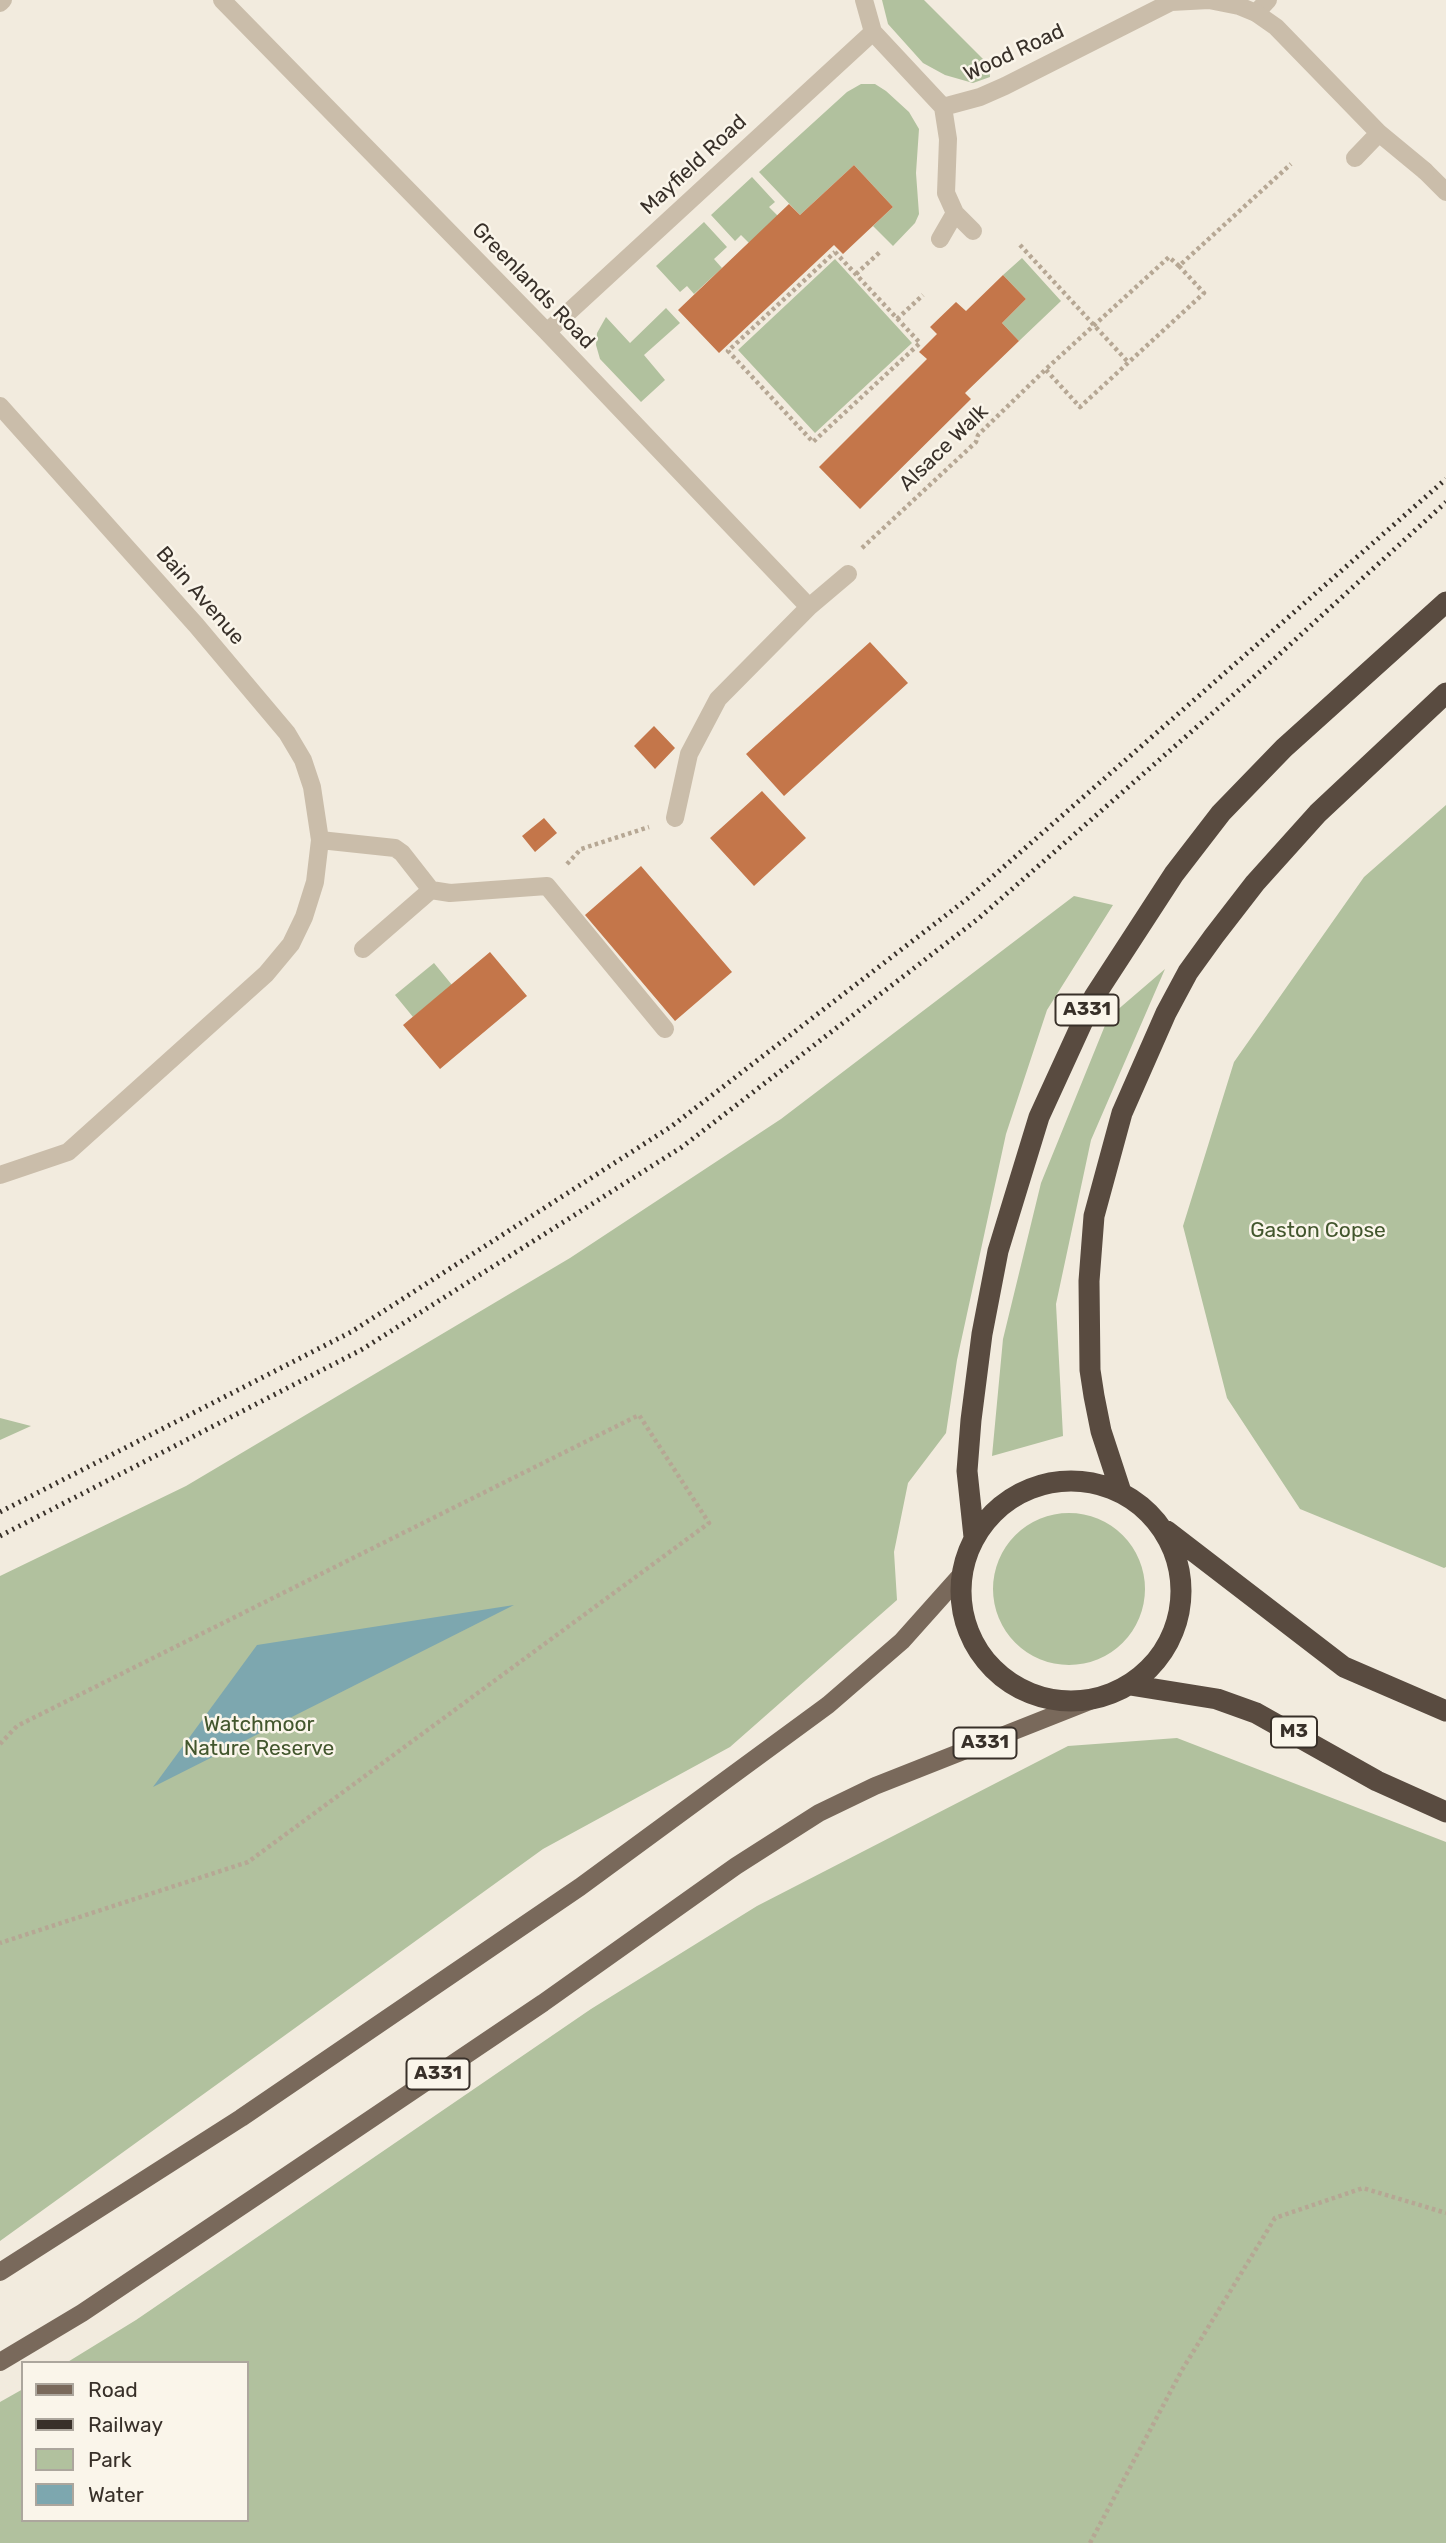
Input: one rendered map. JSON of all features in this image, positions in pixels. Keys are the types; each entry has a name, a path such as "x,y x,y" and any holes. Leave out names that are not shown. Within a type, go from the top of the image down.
{"highway":[{"name":"A331","path":"974,1537 967,1471 971,1420 982,1334 998,1251 1039,1117 1094,997 1174,874 1221,813 1284,748 1446,602"},
{"path":"1121,1492 1101,1431 1094,1396 1090,1370 1088,1281 1094,1216 1122,1113 1166,1013 1188,972 1214,936 1255,883 1318,813 1446,693"},
{"path":"1163,1528 1176,1554 1181,1584 1179,1613 1170,1642 1152,1666 1130,1685 1095,1699 1063,1701 1032,1695 1005,1680 982,1658 967,1630 961,1604 961,1575 974,1537 990,1514 1012,1497 1038,1485 1075,1480 1094,1482 1136,1501 1163,1528 1344,1667 1446,1711"},
{"name":"M3","path":"1130,1685 1217,1699 1256,1713 1377,1781 1446,1812"}],"main road":[{"path":"0,2272 242,2118 580,1886 850,1688 902,1641 961,1575"},
{"name":"A331","path":"0,2362 82,2313 209,2228 543,2003 736,1866 819,1813 875,1786 1095,1699"}],"street":[{"name":"Greenlands Road","path":"222,0 547,332 809,607"},
{"path":"864,0 873,32 943,107 948,139 946,192 954,213 973,231"},
{"name":"Wood Road","path":"943,107 980,97 1005,86 1171,2 1220,1 1262,6 1276,27 1379,133 1446,192"},
{"name":"Mayfield Road","path":"547,332 873,32"},
{"path":"1355,158 1379,133"},
{"path":"940,239 954,213"},
{"name":"Bain Avenue","path":"0,406 204,634 287,733 303,760 312,787 320,840 315,882 304,918 291,944 266,974 68,1152 0,1175"},
{"path":"675,818 689,754 718,699 809,607 848,574"},
{"path":"320,840 394,848 402,853 431,890 450,893 547,886 665,1029"},
{"path":"363,949 431,890"}],"path":[{"path":"1046,369 1080,407 1204,293 1180,266 1291,164"},
{"path":"1020,245 1128,362"},
{"path":"856,274 881,251"},
{"path":"835,252 897,318 919,342 813,442 729,351 835,252"},
{"name":"Alsace Walk","path":"862,548 976,442 978,435 1046,369 1169,257 1180,266"},
{"path":"897,318 923,295"},
{"path":"547,886 581,849 675,818"},
{"path":"0,1744 17,1726 639,1415 709,1523 248,1862 0,1943"},
{"path":"1090,2543 1182,2370 1275,2218 1363,2188 1446,2213"}],"green space":[{"path":"882,0 924,0 989,65 990,77 973,83 945,75 923,63 888,24"},
{"path":"861,84 875,84 886,91 909,112 919,129 916,173 919,214 915,223 893,246 873,226 893,207 854,165 800,215 759,172 847,92"},
{"path":"752,177 775,202 769,207 778,216 749,243 741,235 735,241 711,215"},
{"path":"704,222 727,247 714,259 722,268 694,294 687,286 680,292 656,266"},
{"path":"1022,258 1061,301 1019,341 1002,323 1026,299 1003,275"},
{"path":"835,259 912,343 815,433 738,350"},
{"path":"666,308 680,323 644,355 665,380 641,402 600,359 596,345 597,333 606,317 630,343"},
{"name":"Gaston Copse","path":"1446,805 1444,1568 1300,1509 1227,1398 1183,1226 1234,1062 1364,877"},
{"name":"Watchmoor Nature Reserve","path":"1074,896 1113,905 1047,1010 1006,1134 957,1360 946,1433 908,1483 894,1552 897,1600 730,1747 543,1849 0,2241 0,1576 186,1486 570,1258 781,1119"},
{"path":"434,963 452,985 413,1017 395,995"},
{"path":"1165,969 1091,1140 1056,1304 1063,1436 992,1456 1003,1339 1041,1183 1108,1018"},
{"path":"0,1418 31,1426 0,1440"},
{"path":"1069,1513 1098,1519 1123,1535 1139,1560 1145,1589 1139,1618 1123,1643 1098,1659 1069,1665 1040,1659 1015,1643 999,1618 993,1589 999,1560 1015,1535 1040,1519"},
{"path":"1177,1738 1446,1842 1446,2543 0,2543 0,2402 21,2390 21,2522 248,2522 248,2361 69,2361 136,2320 591,2009 757,1906 1068,1746"}],"water":[{"path":"514,1605 153,1787 257,1645"}],"building":[{"path":"854,165 893,207 843,254 834,245 719,353 678,310 789,204 800,215"},
{"path":"1003,275 1026,299 1002,323 1019,341 965,393 971,399 860,509 819,467 927,359 919,352 937,334 930,327 956,302 966,311"},
{"path":"870,642 908,683 784,796 746,754"},
{"path":"654,726 675,748 655,769 634,746"},
{"path":"762,791 806,838 754,886 710,838"},
{"path":"544,818 557,833 535,852 522,836"},
{"path":"641,866 732,972 675,1021 585,915"},
{"path":"490,952 527,996 440,1069 403,1025"}],"railway":[{"path":"0,1512 351,1332 672,1126 967,899 1446,479"},
{"path":"0,1536 361,1350 682,1147 979,918 1272,661 1446,502"}]}
